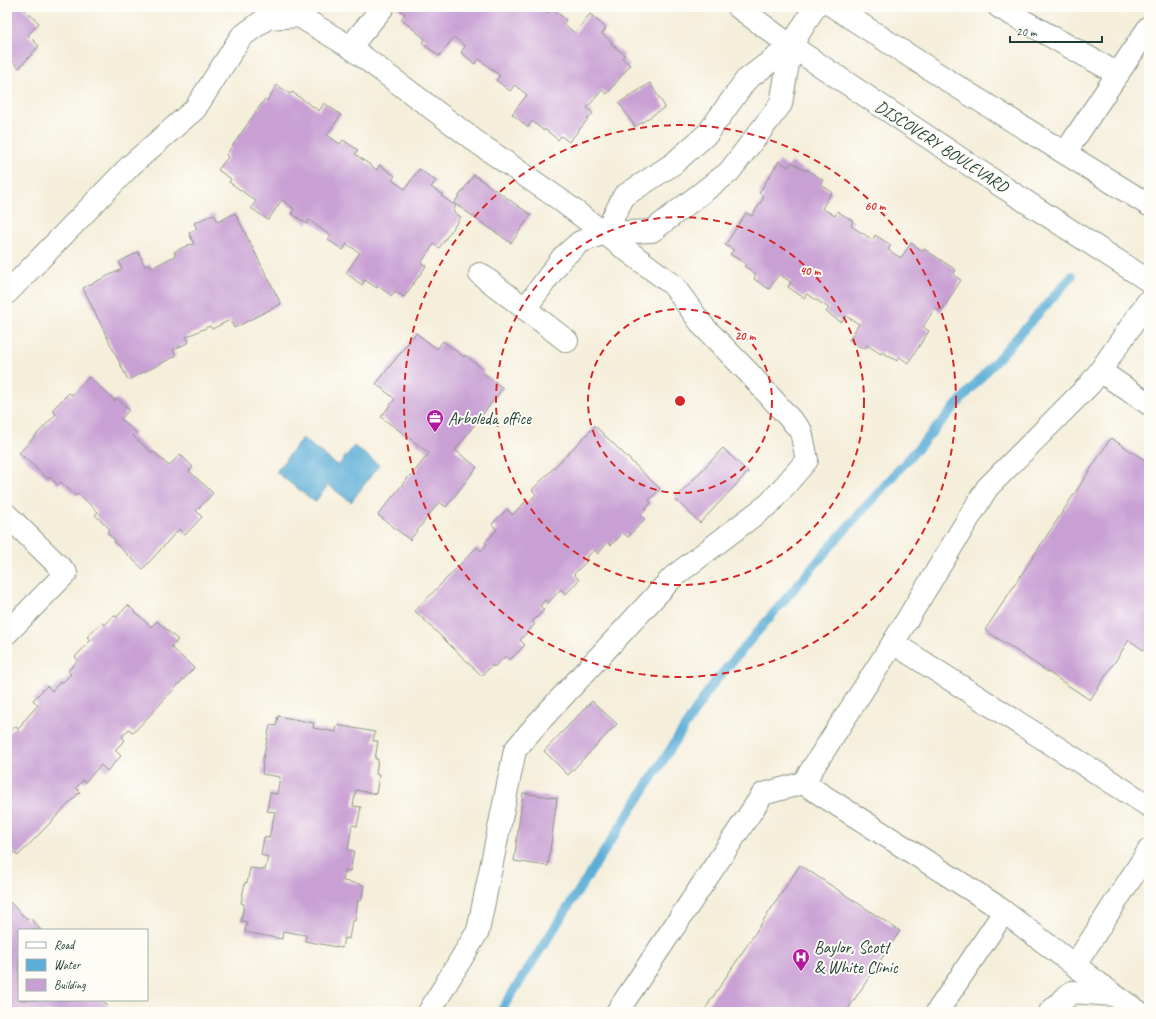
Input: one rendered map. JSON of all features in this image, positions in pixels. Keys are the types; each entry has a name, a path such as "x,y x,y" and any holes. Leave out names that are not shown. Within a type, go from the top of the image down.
{"street":[{"path":"350,47 382,7"},
{"name":"DISCOVERY BOULEVARD","path":"738,7 791,46 1149,281"},
{"path":"605,233 624,196 673,164 708,133 746,80 791,46 815,7"},
{"path":"834,7 953,84 1149,205"},
{"path":"999,7 1118,74"},
{"path":"7,293 131,165 195,109 241,37 267,18 299,16 350,47 478,143 559,199 673,285 704,326 801,431 807,460 770,503 673,577 536,725 515,750 478,931 429,1012"},
{"path":"1065,153 1149,27"},
{"path":"525,309 562,258 580,242 605,233 652,231 729,172 781,104 791,46"},
{"path":"480,274 567,341"},
{"path":"617,1012 763,794 803,783 894,643 987,488 1090,384 1149,300"},
{"path":"1100,371 1149,404"},
{"path":"7,515 66,573 7,633"},
{"path":"894,643 1149,806"},
{"path":"803,783 1004,912 1114,995 1139,1012"},
{"path":"1075,965 1149,850"},
{"path":"937,1012 1004,912"},
{"path":"1050,1012 1072,992 1114,995"}],"water":[{"path":"302,438 338,466 354,446 379,465 351,502 328,485 315,502 276,472"}],"building":[{"path":"7,7 22,7 39,23 28,35 39,46 19,68 7,56"},
{"path":"396,7 541,7 548,13 552,8 566,20 563,24 575,33 590,14 606,28 602,34 612,42 611,44 625,55 622,58 630,65 607,94 602,90 587,108 593,113 569,142 561,136 558,140 545,129 544,131 532,121 528,127 512,114 527,95 515,85 510,91 496,80 500,76 479,59 475,64 461,52 465,46 454,37 439,56 422,43 425,39 401,19 405,14"},
{"path":"650,83 665,107 635,127 619,103"},
{"path":"277,85 290,94 292,92 319,111 324,103 341,115 327,135 340,144 343,140 358,150 355,154 377,170 380,165 395,176 392,180 405,189 419,169 436,181 431,187 456,206 453,211 461,217 439,248 434,244 421,263 426,266 404,297 395,291 392,296 378,286 377,288 365,280 362,285 346,273 360,253 347,244 343,250 328,240 331,236 309,220 307,224 291,213 294,209 282,200 268,220 251,208 256,201 229,182 231,179 218,170 228,157 226,155 265,99 267,101"},
{"path":"779,161 788,167 792,162 805,171 806,169 823,180 820,184 832,192 822,208 835,216 837,211 853,221 851,226 873,240 875,235 891,245 888,250 901,258 911,243 923,251 924,249 956,270 953,275 961,280 941,312 935,308 923,327 929,331 908,363 900,357 897,361 882,352 881,354 867,345 864,349 849,340 859,324 846,316 841,322 826,312 829,308 807,294 804,298 788,287 791,282 779,274 769,289 754,279 756,274 744,266 746,264 730,254 734,250 725,245 746,213 752,216 764,197 759,193"},
{"path":"474,175 531,215 511,243 454,203"},
{"path":"235,213 281,304 234,328 230,320 212,329 210,326 186,337 189,342 173,350 176,356 128,380 83,288 122,269 119,262 138,252 145,266 150,264 152,268 176,255 174,252 190,244 194,244 189,233 197,229 194,223 214,214 218,222"},
{"name":"Arboleda office","path":"416,333 437,349 443,341 464,357 465,355 484,370 482,372 503,388 455,450 477,467 446,507 439,502 410,540 378,515 429,453 381,417 395,399 376,384"},
{"path":"89,377 115,401 117,398 129,410 121,419 136,433 133,436 169,466 180,454 193,467 189,471 213,493 196,511 202,517 185,535 179,529 143,569 114,542 115,540 107,533 110,529 95,515 98,512 78,493 76,496 61,482 58,485 50,477 48,479 19,453 56,414 52,410 69,393 72,395"},
{"path":"595,426 660,489 649,500 651,503 641,515 645,519 628,537 623,533 611,545 608,542 598,554 594,550 586,558 588,560 574,574 579,580 566,594 561,589 548,603 545,600 540,606 544,610 532,622 535,624 520,640 525,645 510,660 506,656 494,667 492,665 482,676 415,611 477,547 481,551 487,544 485,542 497,530 492,524 507,509 512,515 526,501 528,503 536,494 532,490"},
{"path":"1111,438 1149,463 1149,647 1146,652 1129,640 1090,700 985,630"},
{"path":"723,448 748,472 700,523 675,499"},
{"path":"128,605 151,627 157,621 178,640 171,647 194,668 133,733 129,729 122,737 125,740 115,750 121,756 107,771 101,765 85,782 83,780 76,788 80,792 18,856 7,846 7,735 15,726 18,729 23,724 22,723 38,705 33,700 47,686 52,691 61,681 63,682 71,674 68,671 78,660 75,657 91,640 87,637 101,622 105,625 114,615 117,617"},
{"path":"592,701 617,724 568,775 544,751"},
{"path":"278,716 314,723 313,728 336,732 337,725 375,732 373,741 378,741 375,759 378,759 376,774 379,775 376,794 356,790 353,806 361,807 357,826 352,825 348,850 354,851 350,871 345,870 343,881 364,885 361,901 358,900 355,921 352,921 349,939 344,938 342,948 305,941 306,935 283,931 282,939 245,932 247,922 241,921 244,904 241,903 245,882 247,883 250,868 265,870 268,857 261,855 264,837 269,838 275,812 267,811 270,793 277,794 280,777 262,774 262,764 270,725 276,726"},
{"path":"523,793 557,798 548,866 514,861"},
{"name":"Baylor, Scott & White Clinic","path":"800,865 900,931 846,1012 703,1012"},
{"path":"7,899 27,920 30,918 40,929 18,929 18,1001 103,1001 114,1012 7,1012"}],"waterway":[{"path":"500,1012 712,685 835,541 1072,276"}],"place":[{"name":"Arboleda office","path":"435,433"},
{"name":"Baylor, Scott & White Clinic","path":"801,972"}]}
